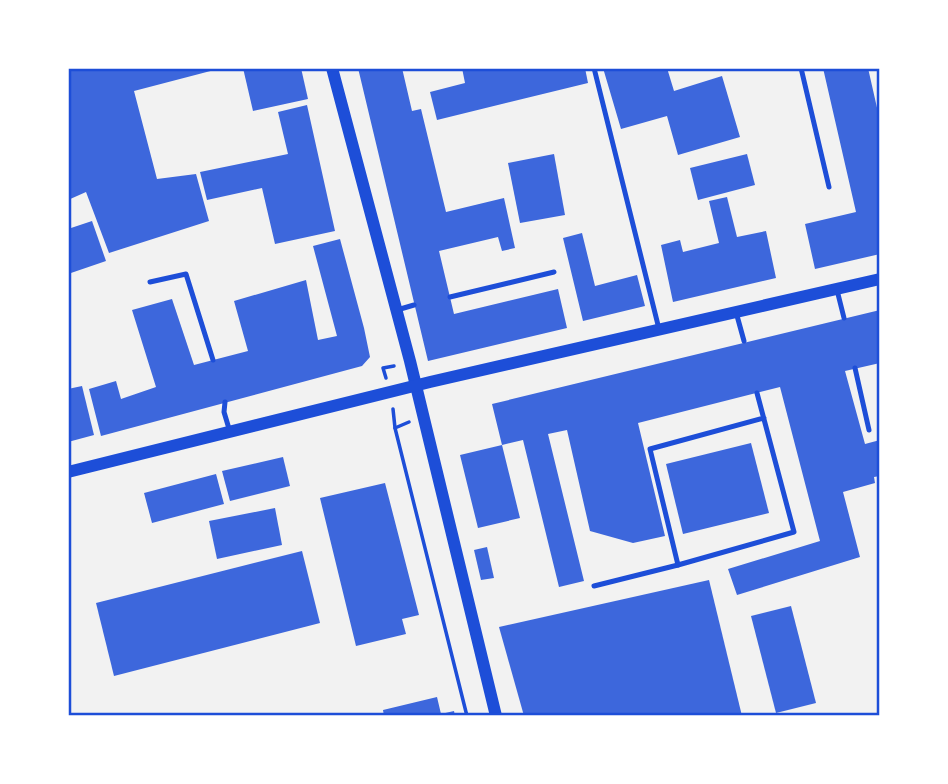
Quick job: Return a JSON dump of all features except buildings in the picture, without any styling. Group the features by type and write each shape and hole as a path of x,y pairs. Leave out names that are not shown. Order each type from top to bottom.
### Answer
{"street":[{"path":"332,68 397,310 496,716"},
{"path":"68,472 416,386 880,279"}],"lane":[{"path":"594,68 659,329"},
{"path":"801,68 828,187"},
{"path":"450,297 554,272"},
{"path":"150,282 186,274 213,360"},
{"path":"837,289 844,318"},
{"path":"397,310 414,306"},
{"path":"736,312 744,341"},
{"path":"855,369 869,430"},
{"path":"594,586 794,532 757,393"},
{"path":"225,402 224,412 230,432"},
{"path":"678,565 650,449 764,418"}],"path":[{"path":"395,428 467,716"}]}
